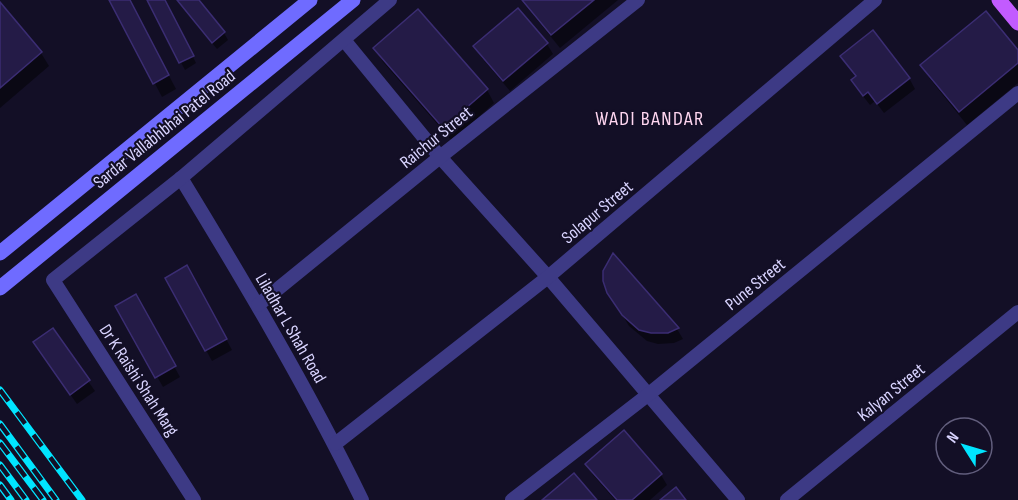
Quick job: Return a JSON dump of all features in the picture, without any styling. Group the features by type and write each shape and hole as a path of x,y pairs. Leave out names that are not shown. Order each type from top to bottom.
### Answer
{"main road":[{"name":"Sardar Vallabhbhai Patel Road","path":"0,254 310,0"},
{"name":"Sardar Vallabhbhai Patel Road","path":"0,288 353,0"},
{"path":"999,0 1018,23"}],"street":[{"path":"181,178 390,0"},
{"name":"Raichur Street","path":"258,305 638,0"},
{"name":"Solapur Street","path":"335,444 548,277 875,0"},
{"path":"344,40 440,157 548,277 738,500"},
{"name":"Pune Street","path":"512,500 649,394 1018,93"},
{"name":"Dr K Raishi Shah Marg","path":"181,178 53,280 194,500"},
{"name":"Liladhar L Shah Road","path":"181,178 258,305 335,444 362,500"},
{"name":"Kalyan Street","path":"787,500 1018,312"}],"building":[{"path":"109,0 130,0 169,75 153,84"},
{"path":"147,0 165,0 194,56 179,63"},
{"path":"177,0 199,0 225,32 212,43"},
{"path":"522,0 594,0 551,35"},
{"path":"0,2 42,52 0,88"},
{"path":"518,8 548,43 503,81 473,46"},
{"path":"418,9 488,89 443,128 373,48"},
{"path":"986,11 1018,50 1018,63 959,112 920,65"},
{"path":"873,30 910,78 877,104 868,92 863,96 851,80 856,76 840,56"},
{"path":"613,253 679,328 668,333 651,333 639,330 622,315 607,293 603,281 603,271"},
{"path":"187,265 227,339 205,351 165,278"},
{"path":"136,294 176,366 155,378 115,306"},
{"path":"53,328 90,380 70,395 33,342"},
{"path":"624,430 662,474 632,500 617,500 585,464"},
{"path":"574,473 597,500 542,500"},
{"path":"676,487 686,500 660,500"}],"railway":[{"path":"0,390 82,500"},
{"path":"0,424 56,500"},
{"path":"0,443 43,500"},
{"path":"0,465 26,500"},
{"path":"0,485 11,500"}],"district":[{"name":"WADI BANDAR","path":"650,118"}]}
